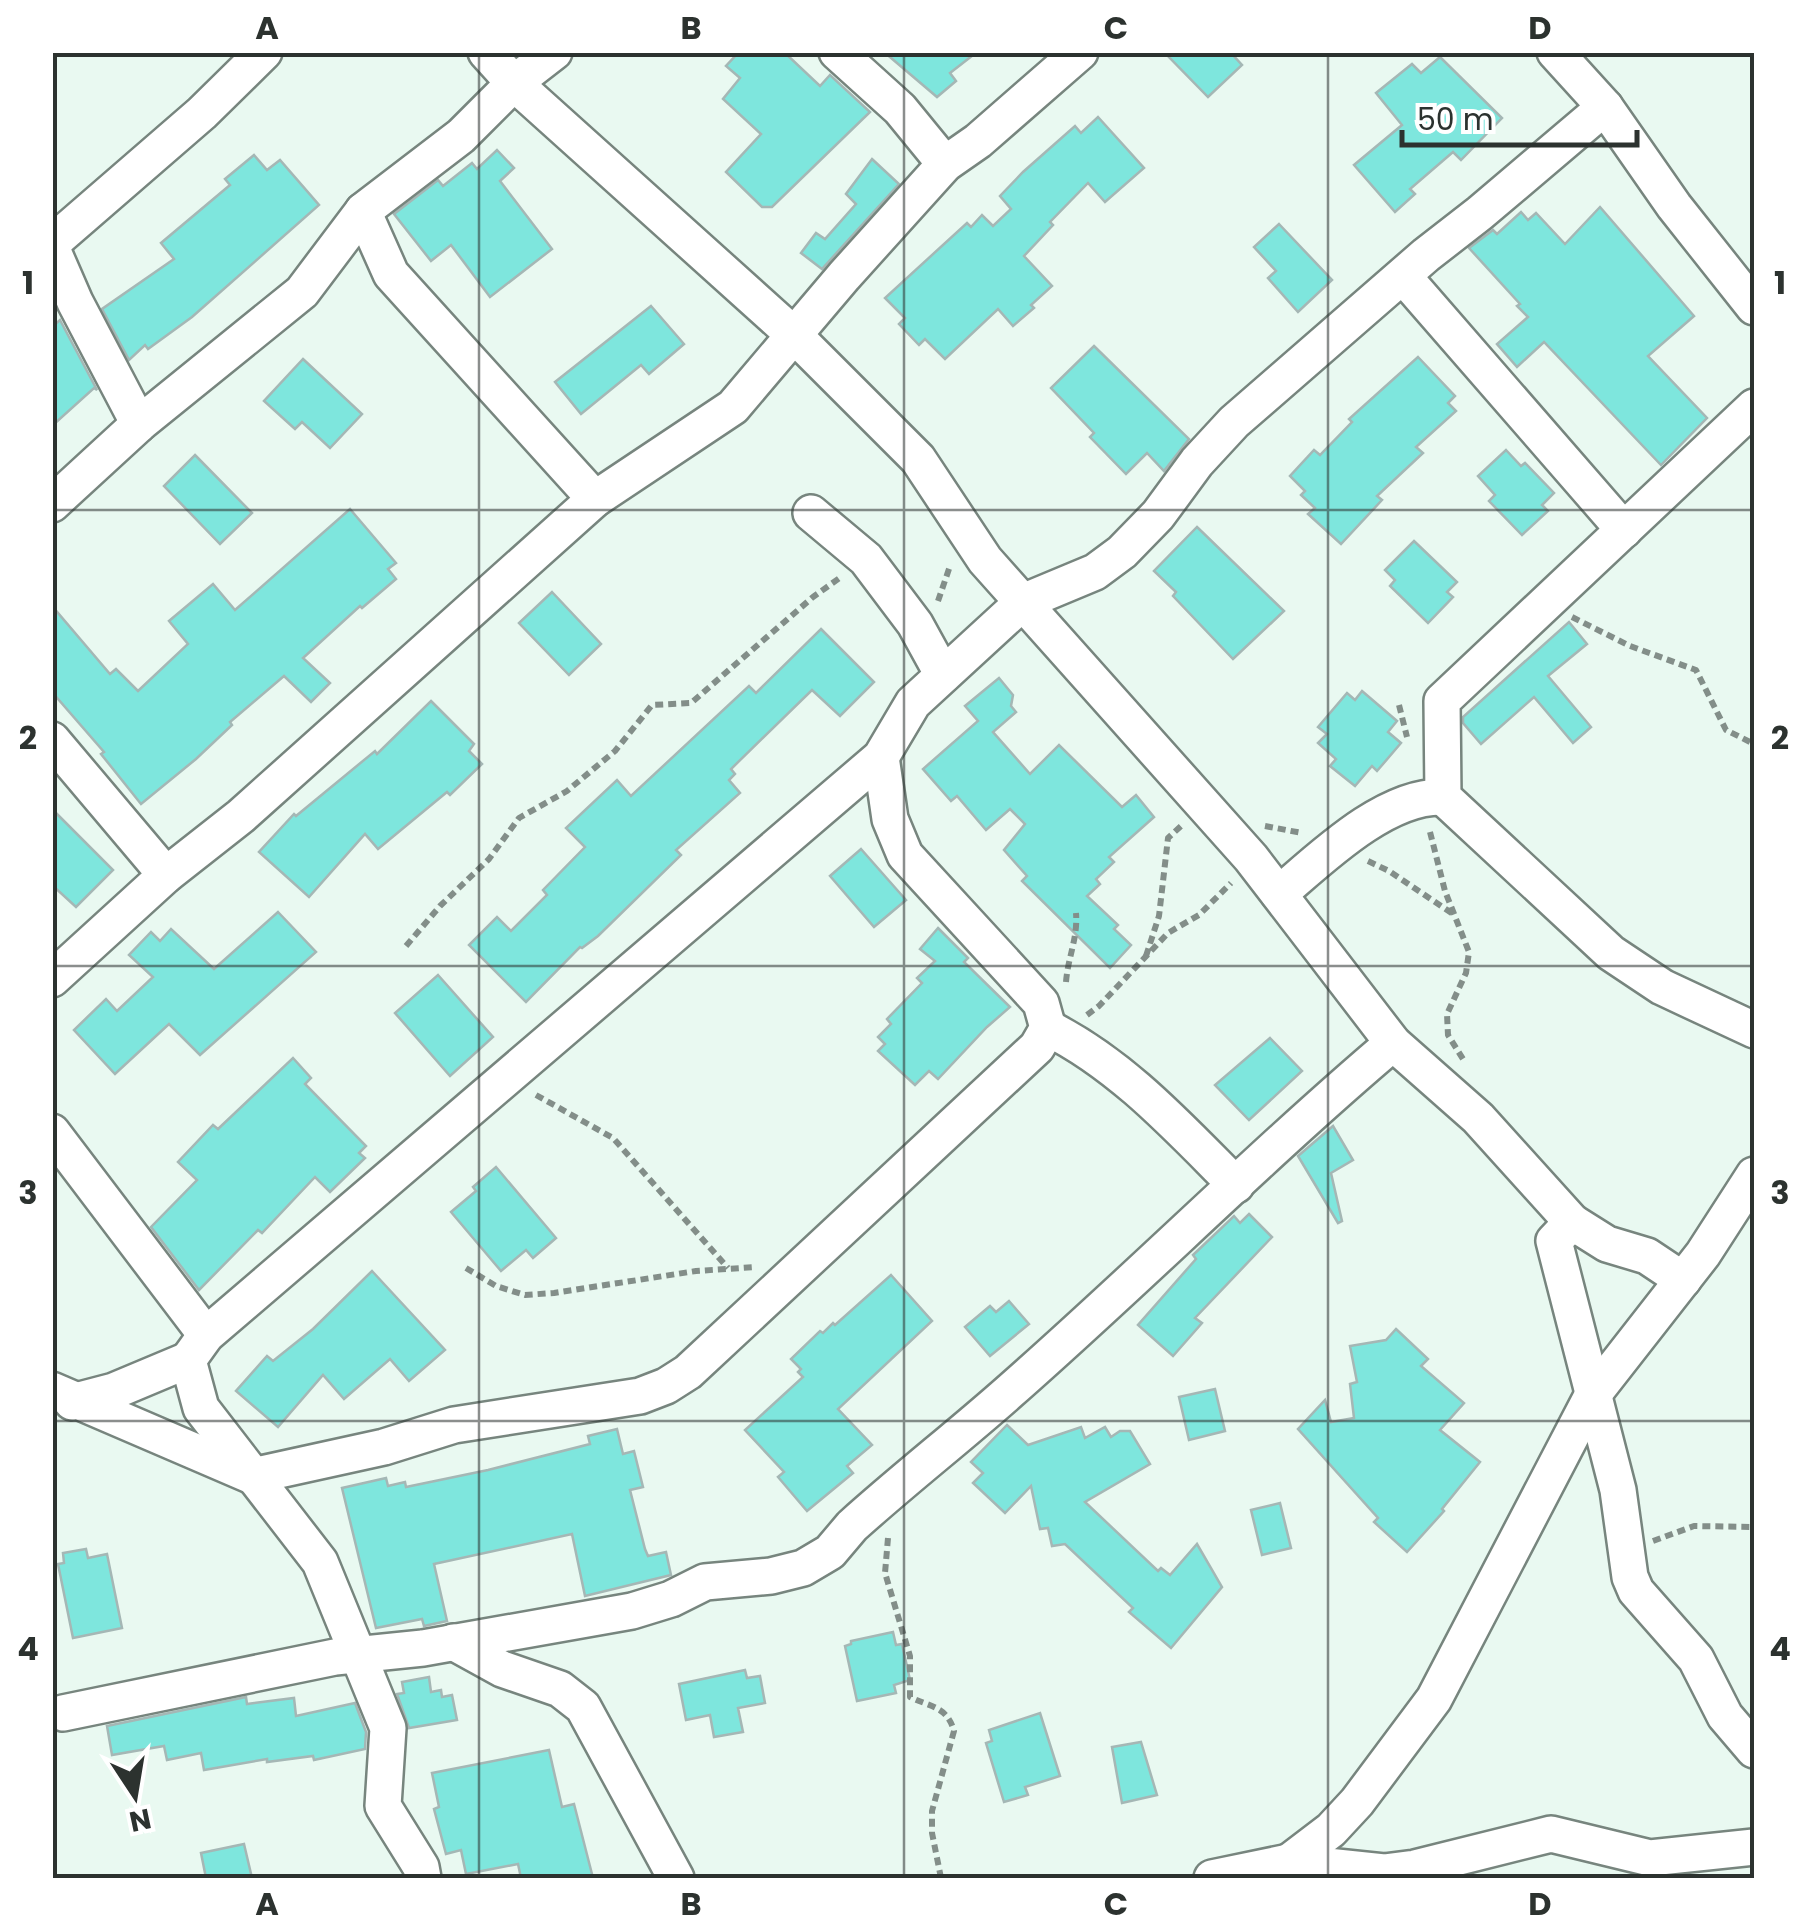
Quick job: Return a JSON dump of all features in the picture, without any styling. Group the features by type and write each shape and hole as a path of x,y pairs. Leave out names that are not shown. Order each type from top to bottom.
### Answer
{"street":[{"path":"138,424 75,302 52,246 202,113 264,52"},
{"path":"486,52 514,83 794,335 918,458 985,560 1251,858 1394,1043 1478,1118 1572,1222 1606,1244 1647,1256 1682,1280"},
{"path":"52,504 138,424 302,292 362,211 461,136 514,83 554,52"},
{"path":"837,52 900,109 945,164"},
{"path":"52,979 166,875 241,816 595,499 733,407 945,164 978,141 1080,52"},
{"path":"1555,52 1605,107 1674,206 1754,306"},
{"path":"61,1400 114,1391 197,1348 881,757 913,703 1022,602 1094,572 1122,552 1158,515 1197,462 1234,422 1605,107"},
{"path":"362,211 391,274 595,499"},
{"path":"1403,276 1624,530"},
{"path":"1432,797 1442,701 1754,407"},
{"path":"811,513 866,559 915,624 943,675"},
{"path":"52,740 166,875"},
{"path":"881,757 890,819 906,855 1062,1028 1128,1080 1236,1185"},
{"path":"1278,894 1336,845 1372,822 1432,797"},
{"path":"1432,797 1611,953 1662,987 1754,1030"},
{"path":"61,1400 252,1476 384,1447 454,1426 640,1396 688,1372 1036,1047 1062,1028"},
{"path":"63,1712 358,1653 453,1642 632,1611 671,1599 705,1582 771,1576 803,1568 830,1552 852,1526 1009,1392 1293,1128 1394,1043"},
{"path":"52,1132 197,1348 201,1408 320,1562 388,1728 383,1806 422,1867 422,1878"},
{"path":"1289,1862 1331,1830 1357,1802 1434,1699 1592,1396 1682,1280 1754,1176"},
{"path":"1572,1222 1554,1241 1618,1490 1630,1577 1636,1591 1696,1659 1725,1716 1754,1750"},
{"path":"453,1642 502,1670 560,1689 583,1706 676,1878"},
{"path":"1212,1878 1289,1862 1384,1872 1415,1868 1552,1834 1650,1858 1754,1847"}],"path":[{"path":"406,946 440,906 489,860 519,818 567,791 615,751 652,705 690,704 813,597 866,559"},
{"path":"1545,604 1630,646 1696,670 1726,730 1754,744"},
{"path":"1399,705 1408,742"},
{"path":"1432,797 1444,891 1468,952 1466,973 1447,1014 1448,1035 1470,1071 1478,1118"},
{"path":"1146,956 1159,916 1168,838 1175,828 1211,814"},
{"path":"1062,1028 1099,1006 1168,933 1222,895 1251,858"},
{"path":"1062,1028 1067,965 1078,931 1076,913"},
{"path":"508,1077 614,1138 729,1269"},
{"path":"466,1268 496,1286 524,1295 729,1269 764,1266 796,1270"},
{"path":"900,1483 887,1544 886,1573 910,1656 910,1698 940,1708 951,1719 954,1731 932,1810 932,1834 941,1878"},
{"path":"1626,1546 1694,1526 1754,1527"}],"building":[{"path":"739,52 784,52 820,86 830,75 870,112 772,207 762,207 726,172 761,134 723,99 740,78 726,66"},
{"path":"884,52 977,52 950,73 956,81 937,97"},
{"path":"1164,52 1230,52 1242,65 1208,97"},
{"path":"1440,57 1502,118 1461,160 1453,152 1410,189 1415,194 1395,212 1354,165 1402,125 1376,93 1412,64 1421,73"},
{"path":"1098,117 1144,168 1105,202 1088,183 1050,222 1053,225 1024,256 1052,286 1013,326 998,309 945,359 925,339 919,345 899,324 905,318 885,298 967,223 971,227 982,215 993,226 1011,209 1000,196 1023,172 1075,126 1081,133"},
{"path":"497,150 514,168 500,181 552,249 490,297 451,245 431,261 394,214 438,180 443,186 472,163 477,169"},
{"path":"254,155 267,170 280,160 319,205 192,317 148,349 145,345 129,360 102,309 174,259 161,243 230,185 225,179"},
{"path":"872,159 899,184 822,269 801,253 816,233 825,239 856,204 846,194"},
{"path":"1600,207 1694,316 1648,356 1707,418 1661,465 1544,342 1517,367 1497,344 1528,317 1469,248 1493,230 1497,234 1521,212 1528,220 1536,213 1565,244"},
{"path":"1279,224 1332,280 1298,312 1268,278 1276,271 1254,247"},
{"path":"651,306 684,344 649,374 641,365 581,414 555,382"},
{"path":"60,320 97,390 94,388 52,426 52,327"},
{"path":"1094,346 1189,439 1164,471 1147,453 1126,474 1051,388"},
{"path":"1418,357 1455,396 1448,403 1456,411 1416,447 1423,453 1377,496 1382,500 1341,544 1308,514 1315,508 1301,495 1305,491 1290,476 1314,450 1320,455 1352,422 1349,419"},
{"path":"303,359 362,414 330,448 302,422 295,429 264,401"},
{"path":"1506,450 1554,493 1542,505 1548,511 1522,535 1489,501 1495,495 1478,476"},
{"path":"195,455 252,513 220,544 164,486"},
{"path":"350,509 396,563 388,569 396,579 303,658 330,683 311,702 284,676 230,722 232,725 196,759 141,804 101,754 104,752 52,692 52,606 110,674 116,669 138,691 188,644 169,621 213,584 235,610"},
{"path":"1197,527 1284,611 1233,659 1154,571"},
{"path":"1414,541 1457,582 1447,592 1453,597 1428,623 1390,586 1395,580 1385,570"},
{"path":"552,592 601,644 569,675 519,623"},
{"path":"1569,622 1587,644 1548,676 1591,727 1573,743 1534,697 1481,744 1463,723 1463,717"},
{"path":"821,629 874,682 840,716 812,690 731,769 735,774 729,780 740,793 676,850 681,855 526,1002 469,945 497,917 511,931 547,895 543,890 585,847 566,828 617,780 631,796 749,686 756,693"},
{"path":"999,678 1013,695 1011,706 1016,712 993,732 1030,774 1059,745 1122,807 1136,795 1154,817 1109,857 1114,862 1096,879 1100,884 1087,896 1118,925 1114,929 1131,945 1110,968 1022,881 1027,876 1004,850 1025,824 1010,809 986,830 957,796 951,801 923,769 978,721 965,706"},
{"path":"1362,691 1397,721 1388,732 1401,743 1377,771 1372,766 1355,786 1330,766 1336,759 1318,743 1327,734 1318,727 1347,693 1355,700"},
{"path":"431,701 474,744 469,751 482,764 450,795 447,792 378,849 365,834 309,897 259,852 294,814 375,751 377,754"},
{"path":"52,809 113,870 76,907 52,885"},
{"path":"861,849 906,900 874,927 830,876"},
{"path":"278,912 316,952 200,1055 169,1024 115,1074 74,1030 106,999 117,1011 153,977 129,955 151,932 160,941 171,929 214,969"},
{"path":"938,928 968,958 964,962 1010,1007 938,1079 929,1071 915,1085 878,1051 885,1044 878,1037 891,1024 887,1019 922,983 917,978 935,961 920,949"},
{"path":"438,975 493,1037 450,1076 395,1013"},
{"path":"1270,1038 1302,1071 1249,1120 1215,1085"},
{"path":"293,1058 311,1078 305,1084 366,1146 359,1153 365,1158 330,1192 315,1177 262,1233 258,1230 199,1290 151,1227 197,1180 178,1162 213,1125 218,1129"},
{"path":"1333,1126 1353,1160 1331,1173 1342,1221 1338,1223 1298,1156"},
{"path":"496,1167 556,1238 533,1258 526,1250 501,1271 451,1212"},
{"path":"1249,1214 1272,1237 1195,1318 1202,1323 1173,1356 1138,1325 1196,1259 1193,1255 1234,1216 1240,1223"},
{"path":"372,1271 445,1350 409,1381 390,1359 344,1399 323,1375 278,1427 236,1391 267,1356 273,1361 313,1329"},
{"path":"891,1275 932,1321 838,1409 872,1445 847,1466 853,1473 807,1511 778,1477 784,1472 745,1430 803,1377 791,1359"},
{"path":"1009,1301 1029,1324 990,1356 965,1327 990,1306 996,1312"},
{"path":"1396,1329 1428,1359 1421,1366 1464,1403 1440,1430 1480,1462 1407,1552 1374,1522 1378,1518 1298,1429 1325,1400 1331,1422 1354,1418 1350,1384 1357,1382 1350,1346 1386,1340"},
{"path":"1215,1389 1225,1431 1189,1440 1179,1397"},
{"path":"1007,1425 1028,1445 1081,1427 1085,1438 1105,1427 1111,1437 1120,1431 1130,1431 1150,1464 1085,1502 1158,1571 1161,1568 1170,1575 1197,1544 1222,1587 1171,1648 1129,1612 1133,1608 1065,1544 1052,1546 1048,1528 1040,1529 1031,1486 1005,1513 973,1483 983,1473 971,1462"},
{"path":"617,1429 623,1454 634,1451 643,1487 630,1490 645,1549 648,1556 666,1552 671,1575 585,1596 572,1534 434,1564 447,1621 424,1626 422,1619 376,1628 342,1488 386,1478 388,1486 405,1482 406,1487 488,1470 590,1444 588,1436"},
{"path":"1280,1503 1291,1548 1262,1555 1251,1510"},
{"path":"86,1549 88,1558 107,1554 122,1628 73,1638 58,1564 64,1563 63,1553"},
{"path":"893,1632 896,1645 902,1644 910,1680 894,1685 896,1693 857,1701 845,1646 851,1641"},
{"path":"745,1670 747,1678 760,1676 765,1703 738,1708 743,1732 714,1737 710,1715 686,1720 679,1684"},
{"path":"429,1677 431,1692 441,1690 442,1697 452,1695 457,1720 409,1728 397,1694 404,1693 402,1682"},
{"path":"246,1697 247,1704 294,1698 296,1716 355,1703 366,1732 365,1749 314,1760 313,1756 267,1759 204,1770 201,1753 167,1760 164,1746 112,1755 107,1726"},
{"path":"1040,1713 1060,1776 1025,1787 1028,1795 1004,1802 986,1743 992,1741 989,1730"},
{"path":"1141,1742 1157,1795 1122,1803 1112,1747"},
{"path":"549,1750 562,1807 574,1804 593,1878 521,1878 518,1864 466,1874 461,1850 446,1854 434,1809 439,1807 432,1773"},
{"path":"244,1844 252,1878 206,1878 201,1853"}]}
